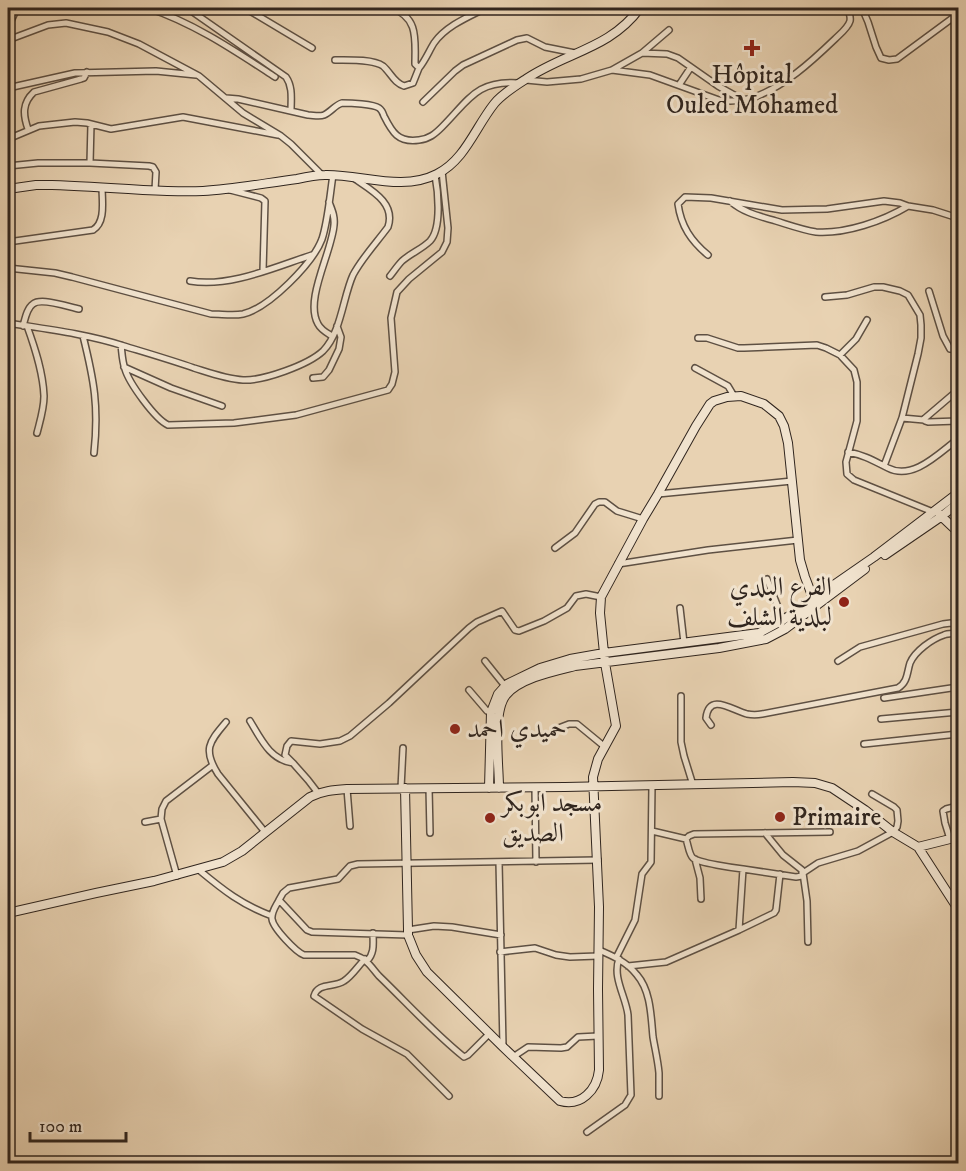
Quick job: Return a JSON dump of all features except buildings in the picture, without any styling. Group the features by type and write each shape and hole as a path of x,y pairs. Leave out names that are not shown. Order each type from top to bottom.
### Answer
{"street":[{"path":"17,8 11,21 8,38 57,23 108,32 139,44 199,76 243,112 291,144 322,175"},
{"path":"148,8 198,29 275,77"},
{"path":"187,8 286,77 291,88 291,111"},
{"path":"245,8 312,48"},
{"path":"286,8 362,11"},
{"path":"393,8 402,8"},
{"path":"393,8 412,23 415,64 419,68"},
{"path":"335,60 377,63 385,68 398,83 409,86 413,83 419,68 435,42 456,24 486,8"},
{"path":"8,189 36,185 199,191 322,175 351,176 390,182 414,181 438,173 453,163 494,104 521,81 549,65 599,44 618,32 640,8"},
{"path":"612,70 646,74 725,101 743,100 781,83 822,52 848,25 850,18 847,8"},
{"path":"862,8 879,54 883,59 889,60 897,59 958,14"},
{"path":"887,8 901,8"},
{"path":"226,98 318,116 342,103 376,107 382,110 396,136 416,141 436,133 471,96 482,88 507,82 570,80 612,70 642,53 669,30"},
{"path":"423,102 464,65 517,40 527,38 545,47 576,54"},
{"path":"642,53 672,55 743,100"},
{"path":"679,85 691,67"},
{"path":"8,88 87,72 156,71 199,76"},
{"path":"28,129 23,112 30,95 84,78 87,72"},
{"path":"712,96 718,86"},
{"path":"8,139 28,129 68,122 111,129 183,117 281,136"},
{"path":"90,163 91,124"},
{"path":"8,166 38,163 90,163 153,167 156,172 155,190"},
{"path":"390,276 401,261 429,242 435,233 438,173"},
{"path":"121,345 124,367 132,383 153,413 162,423 168,425 234,423 296,415 388,390 395,372 391,318 397,292 442,252 447,243 448,228 438,173"},
{"path":"8,268 56,273 211,314 234,315 250,312 264,305 280,292 313,255 323,234 333,175"},
{"path":"8,323 121,345 236,379 253,380 302,364 325,349 337,326 354,273 388,227 390,219 388,207 351,176"},
{"path":"8,242 97,228 101,219 102,187"},
{"path":"228,189 265,201 263,271"},
{"path":"708,255 696,245 680,217 678,204 686,197 730,201 782,210 827,209 884,201 933,210 958,218"},
{"path":"328,201 334,214 334,225 316,293 315,312 318,326 332,336"},
{"path":"730,201 745,212 816,232 866,225 908,206"},
{"path":"190,281 207,283 221,281 313,255"},
{"path":"825,297 847,295 878,286 900,291 910,297 918,310 921,320 918,354 902,418 884,466"},
{"path":"929,291 946,342 950,349 958,350"},
{"path":"37,433 44,395 40,370 25,326 30,306 38,301 44,301 79,309"},
{"path":"840,356 856,339 867,320"},
{"path":"313,378 323,377 337,355 341,340 337,326"},
{"path":"83,336 96,394 94,453"},
{"path":"698,338 707,338 738,348 817,345 840,356 854,370 857,382 857,421 848,452 846,471 849,476 942,516 958,532"},
{"path":"124,367 171,388 222,406"},
{"path":"695,368 728,386 734,396"},
{"path":"924,420 958,390"},
{"path":"403,748 408,933 416,955 428,972 502,1047 560,1101 575,1102 590,1093 597,1083 600,1070 598,860 593,787 594,771 598,759 616,726 605,663 600,613 601,597 696,426 710,404 720,399 734,396 746,397 764,404 781,419 787,434 800,560 815,602"},
{"path":"8,414 8,426"},
{"path":"902,418 928,422 958,422"},
{"path":"848,452 862,455 902,473 914,470 958,439"},
{"path":"658,495 792,481"},
{"path":"499,788 498,723 501,706 508,693 522,683 575,666 719,648 766,639 785,629 815,602 958,493"},
{"path":"555,548 575,533 595,504 599,502 605,502 617,511 643,519"},
{"path":"489,788 491,712 498,694 505,686 525,674 552,663 604,653 752,635 767,629 843,584 958,503"},
{"path":"618,564 708,550 798,540"},
{"path":"767,579 783,620"},
{"path":"318,793 285,755 291,741 326,744 350,736 477,622 502,611 514,629 519,631 567,608 576,596 586,594 601,597"},
{"path":"681,608 684,643"},
{"path":"838,661 860,647 951,622 958,624"},
{"path":"711,725 706,718 708,710 716,704 722,704 750,715 762,714 898,688 905,682 910,664 918,652 941,636 958,633"},
{"path":"485,661 505,686"},
{"path":"884,698 958,687"},
{"path":"469,690 487,711 491,712"},
{"path":"681,696 681,742 693,785"},
{"path":"881,719 958,712"},
{"path":"226,722 210,742 213,765 265,832"},
{"path":"250,722 274,756 293,763"},
{"path":"556,729 569,724 577,724 605,747"},
{"path":"864,744 958,734"},
{"path":"177,876 161,819 162,808 166,801 213,765"},
{"path":"8,913 177,876 223,862 242,850 301,803 318,793 347,789 535,788 793,782 822,785 841,793 893,832 918,847 958,909"},
{"path":"586,1132 625,1105 631,1095 628,1015 616,965 635,920 642,874 652,859 652,785"},
{"path":"429,788 430,833"},
{"path":"535,788 536,862"},
{"path":"347,789 350,826"},
{"path":"695,859 743,869 802,876 818,862 858,851 893,832 897,827 897,810 872,794"},
{"path":"918,847 954,838 943,812 958,806"},
{"path":"145,822 161,819"},
{"path":"652,831 686,839"},
{"path":"686,839 694,834 830,832"},
{"path":"765,833 783,855 802,870 807,901 808,942"},
{"path":"686,839 700,878 701,899"},
{"path":"490,1033 464,1057 366,960 355,955 302,955 279,932 272,921 279,900 289,888 338,879 352,864 598,860"},
{"path":"499,862 502,1047"},
{"path":"739,930 743,869"},
{"path":"199,870 244,904 272,916"},
{"path":"628,966 666,962 774,914 780,874"},
{"path":"279,900 309,931 318,933 408,933 434,926 501,935"},
{"path":"373,933 372,954 344,981 318,989 314,996 362,1029 407,1054 449,1096"},
{"path":"500,952 535,948 570,957 598,953 618,958 628,966 640,979 648,1000 659,1072 659,1096"},
{"path":"513,1057 528,1047 561,1048 567,1047 578,1037 598,1036"}],"place":[{"name":"Hôpital Ouled Mohamed","path":"752,48"},
{"name":"الفرع البلدي لبلدية الشلف","path":"844,602"},
{"name":"حميدي احمد","path":"455,729"},
{"name":"Primaire","path":"780,817"},
{"name":"مسجد ابوبكر الصديق","path":"490,818"}]}
